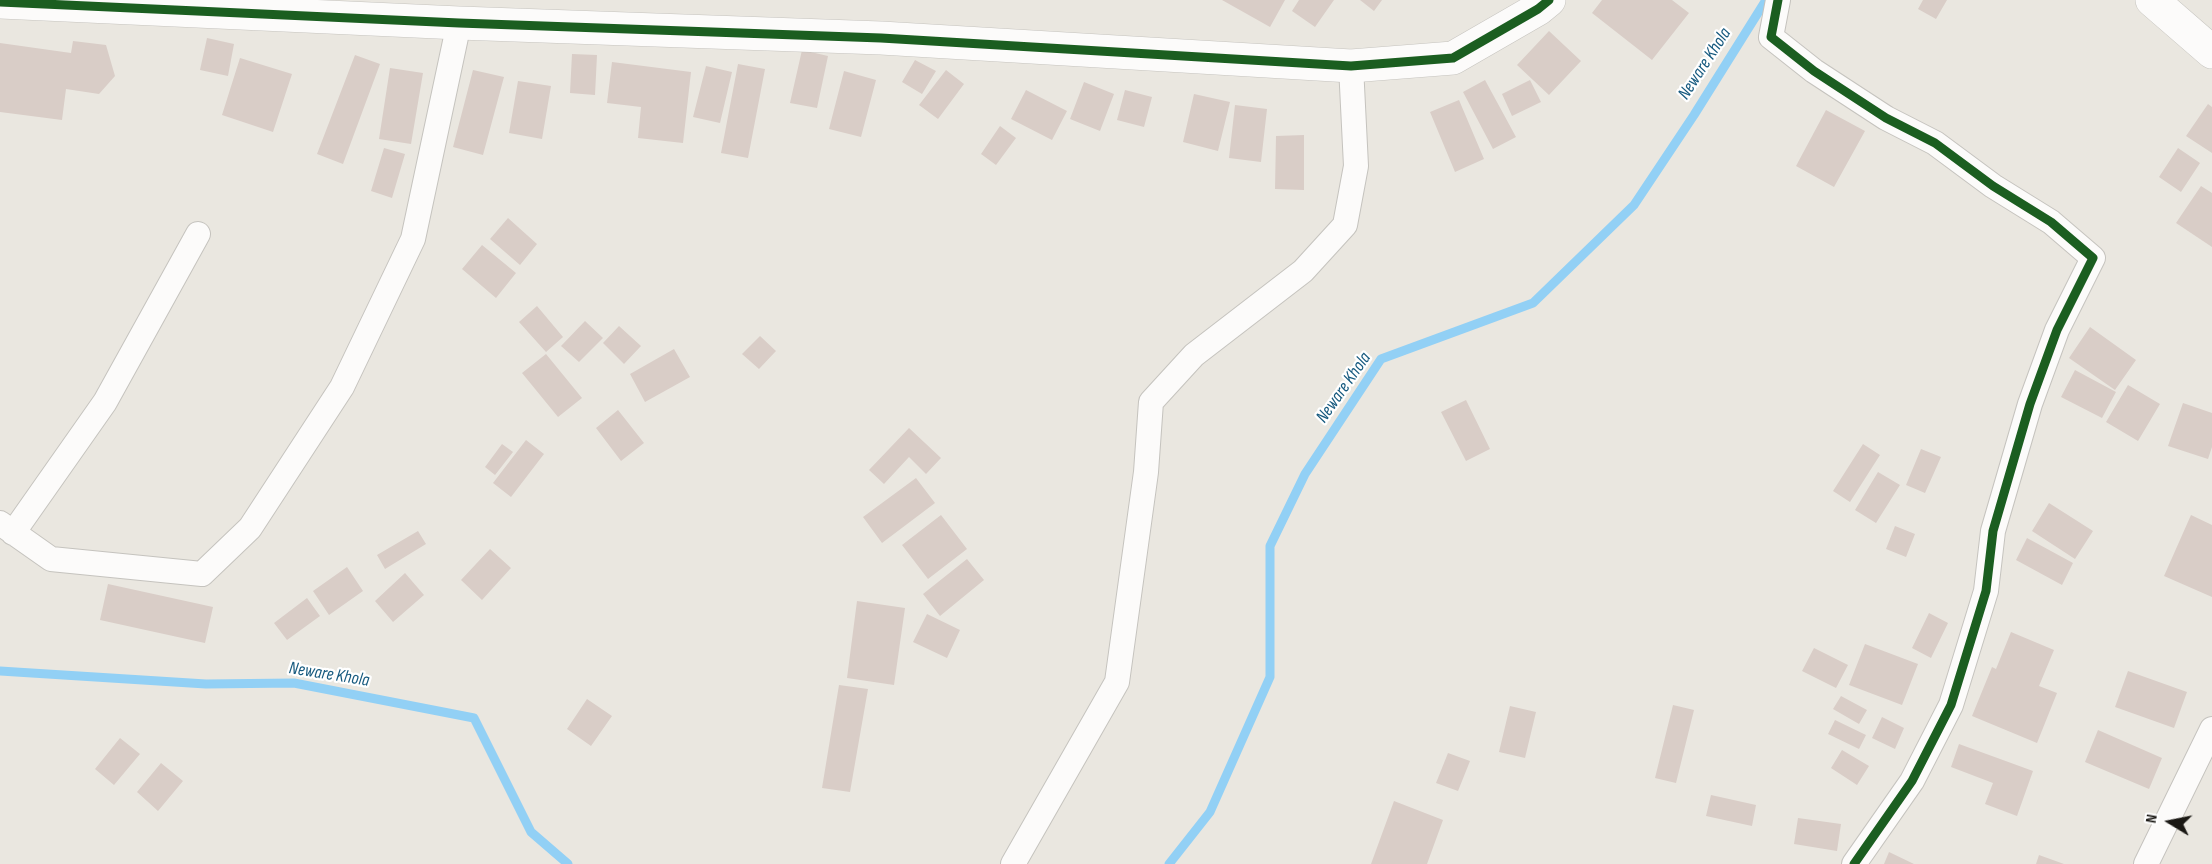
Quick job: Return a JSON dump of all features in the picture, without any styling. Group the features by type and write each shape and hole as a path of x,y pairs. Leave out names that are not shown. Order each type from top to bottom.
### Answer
{"street":[{"path":"0,2 459,23 881,38 1351,66 1453,58 1538,9 1549,0"},
{"path":"1778,0 1771,37 1814,71 1886,118 1935,143 1993,186 2051,222 2093,258 2057,330 2030,404 1993,531 1986,591 1951,705 1912,781 1854,864"},
{"path":"2152,0 2212,52"},
{"path":"198,234 105,402 6,528 51,559 202,574 250,528 342,387 413,239 459,23"},
{"path":"1013,864 1118,682 1146,472 1150,402 1194,355 1303,271 1345,225 1356,166 1351,66"},
{"path":"2146,864 2212,729"}],"building":[{"path":"1222,0 1285,0 1270,27"},
{"path":"1299,0 1334,0 1315,27 1292,11"},
{"path":"1360,0 1382,0 1374,11"},
{"path":"1602,0 1672,0 1689,13 1652,60 1592,13"},
{"path":"1923,0 1947,0 1936,19 1918,9"},
{"path":"1549,31 1581,61 1549,95 1517,65"},
{"path":"207,38 234,44 228,76 200,70"},
{"path":"73,41 106,45 115,76 99,94 66,89 62,120 0,112 0,43 71,53"},
{"path":"802,50 828,56 817,108 790,103"},
{"path":"572,54 597,55 595,95 570,93"},
{"path":"355,55 380,64 343,164 317,154"},
{"path":"240,58 292,74 273,132 222,115"},
{"path":"915,60 936,71 922,94 902,82"},
{"path":"612,62 691,72 683,143 638,138 641,107 607,103"},
{"path":"738,64 765,69 748,158 721,153"},
{"path":"706,66 732,72 720,123 693,117"},
{"path":"390,68 423,73 411,144 379,139"},
{"path":"473,70 504,77 483,155 453,147"},
{"path":"946,70 964,84 938,119 919,105"},
{"path":"844,71 876,80 861,137 829,129"},
{"path":"1485,80 1516,137 1493,149 1463,92"},
{"path":"1530,80 1541,102 1512,116 1502,94"},
{"path":"518,81 551,86 542,139 509,133"},
{"path":"1084,82 1114,94 1100,131 1070,119"},
{"path":"1026,90 1067,111 1052,140 1011,119"},
{"path":"1125,90 1152,97 1144,127 1117,120"},
{"path":"1194,94 1230,102 1218,151 1183,142"},
{"path":"1459,100 1484,159 1455,172 1430,112"},
{"path":"2208,104 2212,107 2212,153 2186,136"},
{"path":"1235,105 1267,109 1261,162 1229,158"},
{"path":"1826,110 1865,131 1834,187 1796,166"},
{"path":"1000,126 1016,138 996,165 981,154"},
{"path":"1304,135 1304,190 1275,189 1276,136"},
{"path":"384,148 405,154 392,198 371,191"},
{"path":"2178,148 2200,163 2181,192 2159,177"},
{"path":"2201,186 2212,193 2212,247 2176,223"},
{"path":"508,218 537,244 520,265 490,239"},
{"path":"482,245 516,273 496,298 462,269"},
{"path":"537,306 563,337 546,352 519,322"},
{"path":"585,321 603,338 579,362 561,346"},
{"path":"619,326 641,346 624,364 603,343"},
{"path":"2090,327 2136,360 2115,390 2069,358"},
{"path":"760,336 776,351 759,369 742,354"},
{"path":"674,349 690,377 645,402 630,374"},
{"path":"546,354 582,398 558,417 522,373"},
{"path":"2075,370 2116,392 2102,418 2061,397"},
{"path":"2128,385 2160,404 2138,441 2106,422"},
{"path":"1466,400 1490,449 1466,461 1441,412"},
{"path":"2183,403 2212,413 2212,447 2208,459 2168,446"},
{"path":"618,410 644,443 621,461 596,428"},
{"path":"909,428 941,458 926,474 909,457 884,484 869,470"},
{"path":"526,440 544,454 511,497 493,483"},
{"path":"502,444 513,452 495,475 485,467"},
{"path":"1863,444 1880,455 1850,502 1833,491"},
{"path":"1921,449 1941,457 1925,493 1906,485"},
{"path":"1878,472 1900,485 1876,523 1855,510"},
{"path":"916,478 935,503 882,543 863,517"},
{"path":"2049,503 2093,531 2075,559 2032,531"},
{"path":"941,515 967,549 928,579 902,545"},
{"path":"2191,515 2212,525 2212,597 2164,576"},
{"path":"1895,526 1915,534 1906,557 1886,549"},
{"path":"418,531 426,544 385,569 377,555"},
{"path":"2027,538 2073,563 2062,585 2016,560"},
{"path":"490,549 511,568 482,600 461,580"},
{"path":"967,559 984,580 940,616 923,594"},
{"path":"347,567 363,591 329,615 313,591"},
{"path":"405,573 424,595 393,622 375,601"},
{"path":"108,584 213,607 205,643 100,620"},
{"path":"307,598 320,616 287,640 274,623"},
{"path":"857,601 905,608 894,685 847,678"},
{"path":"1929,613 1948,623 1931,658 1912,648"},
{"path":"927,614 960,630 947,658 913,642"},
{"path":"2011,632 2054,650 2039,686 2057,693 2037,743 1972,716 1992,667 1996,669"},
{"path":"1865,644 1918,664 1902,705 1849,685"},
{"path":"1814,648 1848,665 1836,688 1802,671"},
{"path":"2128,671 2187,692 2174,728 2115,707"},
{"path":"839,685 868,689 850,792 822,788"},
{"path":"1841,696 1867,710 1859,724 1833,709"},
{"path":"587,699 612,716 591,746 567,729"},
{"path":"1673,705 1694,710 1676,783 1655,778"},
{"path":"1510,706 1536,712 1525,758 1499,752"},
{"path":"1882,717 1904,728 1895,749 1872,738"},
{"path":"1835,720 1866,735 1859,749 1828,734"},
{"path":"2098,730 2162,758 2149,789 2085,762"},
{"path":"120,738 140,754 114,785 95,769"},
{"path":"1959,744 2033,771 2017,816 1985,804 1993,783 1951,767"},
{"path":"1842,750 1869,766 1857,785 1831,768"},
{"path":"1448,753 1470,761 1458,791 1436,783"},
{"path":"161,763 183,781 158,811 137,792"},
{"path":"1711,795 1756,805 1752,826 1706,816"},
{"path":"1394,801 1443,820 1427,864 1371,864"},
{"path":"1798,818 1841,824 1837,851 1794,844"},
{"path":"1889,852 1914,864 1884,864"},
{"path":"2039,855 2064,864 2036,864"}],"waterway":[{"name":"Neware Khola","path":"1169,864 1210,812 1270,677 1270,546 1305,474 1381,359 1533,303 1634,205 1766,0"},
{"name":"Neware Khola","path":"0,671 206,684 294,683 474,718 531,832 568,864"}],"cycle path":[{"path":"0,2 459,23 881,38 1351,66 1453,58 1538,9 1549,0"},
{"path":"1778,0 1771,37 1814,71 1886,118 1935,143 1993,186 2051,222 2093,258 2057,330 2030,404 1993,531 1986,591 1951,705 1912,781 1854,864"}]}
